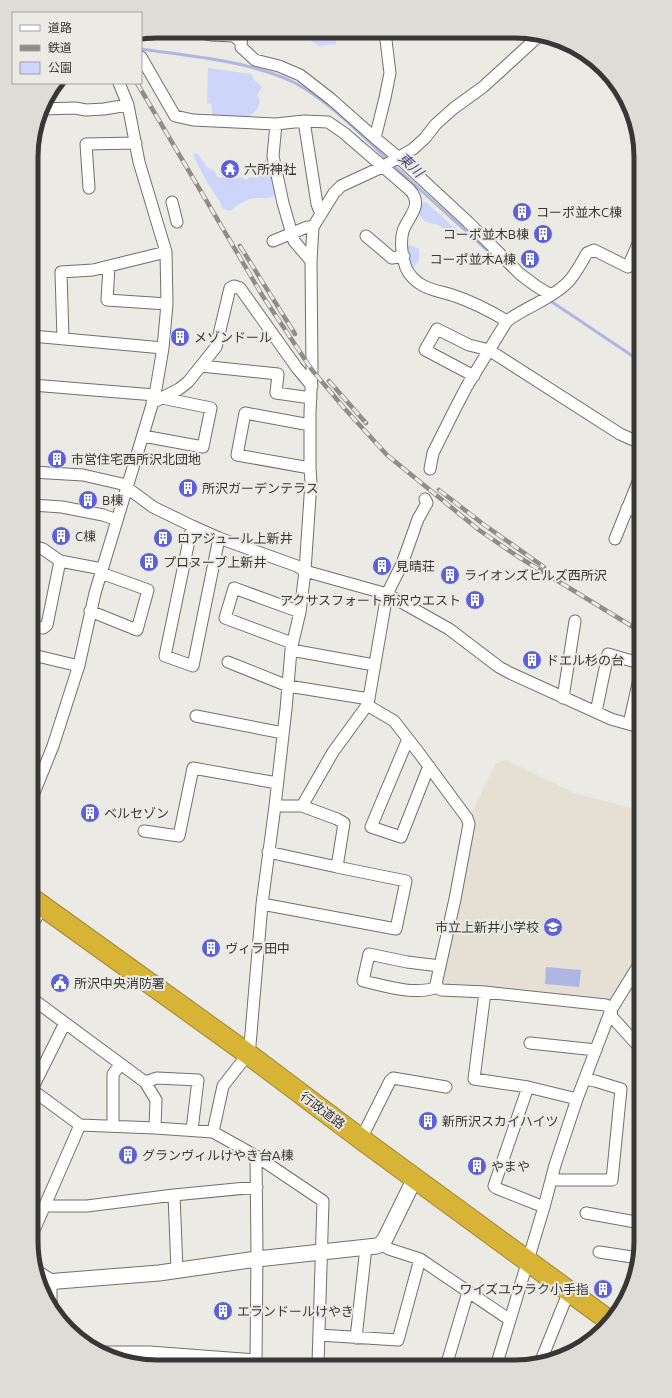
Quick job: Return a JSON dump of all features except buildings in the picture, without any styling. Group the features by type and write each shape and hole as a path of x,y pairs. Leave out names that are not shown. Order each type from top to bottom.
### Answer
{"highway":[{"name":"行政道路","path":"38,909 248,1054 360,1139 605,1318"}],"street":[{"path":"242,38 241,46 255,60 280,66 300,75 331,99 399,158 468,222 520,274 551,295"},
{"path":"375,138 390,73 386,38"},
{"path":"213,1132 223,1086 248,1054 262,904 275,806 291,646 300,612 305,571 311,482 311,261 313,227 334,193 341,186 382,167 413,149 425,138 436,124 454,108 483,87 535,40"},
{"path":"142,59 176,116 193,120 276,124 304,121 328,122 344,133 415,196 415,208 403,230 402,237 402,247 406,268 411,276 422,285 474,304 508,321"},
{"path":"38,771 67,706 79,666 90,611 143,436 156,399 163,348 166,304 166,252 139,162 128,105 120,84"},
{"path":"48,109 75,108 98,110 128,105"},
{"path":"304,121 317,204 321,214"},
{"path":"276,124 273,156 283,203 294,241 311,261"},
{"path":"89,188 86,144 136,143"},
{"path":"172,202 177,222"},
{"path":"273,240 307,227 313,227"},
{"path":"366,236 392,258 404,256"},
{"path":"430,469 435,449 461,398 508,321 516,314 536,304 567,284 587,253 591,250 594,250 628,267 634,253"},
{"path":"63,340 61,272 93,270 109,267 166,252"},
{"path":"109,267 107,300 166,304"},
{"path":"156,399 183,386 216,347 226,300 230,288 234,286 240,288 297,368 312,386"},
{"path":"474,376 425,350 437,329 469,345 489,350 620,434 634,440"},
{"path":"38,337 163,348"},
{"path":"201,366 278,374 276,393 312,398"},
{"path":"38,386 156,399 211,408 203,447 143,436"},
{"path":"310,425 245,413 237,455 310,468"},
{"path":"38,472 83,476 122,484 153,507 219,538 297,566 305,571 387,594 449,629 499,667 510,673 611,719 634,725"},
{"path":"302,806 333,752 368,702 387,594 402,564 418,519 427,503 426,499"},
{"path":"38,505 62,506 103,515 117,520"},
{"path":"615,539 633,510"},
{"path":"192,526 165,656 193,666 219,538"},
{"path":"38,548 43,549 60,561 102,571 148,590 137,630 90,611"},
{"path":"38,627 43,628 47,625 60,561"},
{"path":"300,612 234,588 225,618 291,646 374,665"},
{"path":"563,698 575,621"},
{"path":"596,712 608,654 634,662"},
{"path":"38,656 79,666"},
{"path":"228,662 288,686 368,702 372,708 394,721 467,818 469,824 457,891 436,984 438,988"},
{"path":"196,716 282,733"},
{"path":"408,739 371,827 401,837 429,766"},
{"path":"144,831 179,836 193,768 277,783"},
{"path":"275,806 302,806 344,823 337,866"},
{"path":"262,904 396,929 406,881 268,852"},
{"path":"440,966 407,962 369,954 363,981 407,991 432,990 438,988 441,990 485,992 606,1005 611,1010 612,1017 634,1041"},
{"path":"498,1360 544,1207 555,1165 577,1099 611,1010 634,973"},
{"path":"485,992 474,1079 528,1087 577,1099"},
{"path":"38,1003 145,1082 156,1100 155,1128"},
{"path":"38,1077 65,1022"},
{"path":"530,1043 596,1050"},
{"path":"113,1126 114,1074 121,1064"},
{"path":"145,1082 157,1078 198,1080 192,1130"},
{"path":"360,1139 392,1078 446,1087"},
{"path":"551,1180 612,1180 621,1089 585,1079"},
{"path":"528,1087 494,1186 544,1207"},
{"path":"38,1094 80,1125 213,1132 256,1156 323,1201 318,1360"},
{"path":"38,1221 80,1125"},
{"path":"256,1156 256,1360"},
{"path":"356,1338 373,1245 388,1234 415,1178"},
{"path":"45,1206 87,1206 174,1195 257,1187"},
{"path":"174,1195 177,1270"},
{"path":"586,1213 634,1222"},
{"path":"44,1278 51,1282 120,1276 373,1245 420,1259 510,1320"},
{"path":"599,1252 633,1257"},
{"path":"319,1335 398,1340 420,1259"},
{"path":"51,1282 51,1294"},
{"path":"543,1357 569,1290"},
{"path":"448,1360 468,1292"},
{"path":"114,1352 150,1352 235,1360"}],"shaded area":[{"path":"506,760 574,793 634,809 634,964 611,999 523,990 442,987 440,985 470,816 496,763"},
{"path":"546,967 581,970 579,987 545,984"},
{"path":"128,1356 192,1360 149,1360"}],"green space":[{"path":"300,38 336,38 336,44 319,46 310,40 302,40"},
{"path":"208,68 251,74 254,80 262,87 257,96 260,101 258,108 248,118 213,117 211,104 207,103"},
{"path":"195,153 198,154 207,167 215,171 217,177 236,179 239,177 246,180 250,177 258,178 258,171 264,161 266,159 270,159 278,193 270,198 249,199 230,211 223,209 193,155"},
{"path":"426,202 463,236 461,237 438,225 424,221 418,212 420,205"},
{"path":"404,243 419,249 419,260 411,271"}],"waterway":[{"name":"東川","path":"142,49 235,63 271,73 289,80 328,105 354,127 388,160"},
{"name":"東川","path":"392,164 511,272"},
{"name":"東川","path":"549,300 634,357"}],"railway":[{"path":"138,84 262,295 312,370 387,455 479,530 517,556 634,628"},
{"path":"240,246 295,334"},
{"path":"329,381 366,423"},
{"path":"439,490 483,524 544,567"}],"place":[{"name":"六所神社","path":"230,169"},
{"name":"コーポ並木C棟","path":"522,212"},
{"name":"コーポ並木B棟","path":"543,234"},
{"name":"コーポ並木A棟","path":"530,259"},
{"name":"メゾンドール","path":"180,337"},
{"name":"市営住宅西所沢北団地","path":"57,459"},
{"name":"所沢ガーデンテラス","path":"188,488"},
{"name":"B棟","path":"88,500"},
{"name":"C棟","path":"61,536"},
{"name":"ロアジュール上新井","path":"163,538"},
{"name":"プロヌーブ上新井","path":"149,562"},
{"name":"見晴荘","path":"382,566"},
{"name":"ライオンズヒルズ西所沢","path":"450,575"},
{"name":"アクサスフォート所沢ウエスト","path":"475,600"},
{"name":"ドエル杉の台","path":"532,660"},
{"name":"ベルセゾン","path":"90,813"},
{"name":"市立上新井小学校","path":"553,927"},
{"name":"ヴィラ田中","path":"211,948"},
{"name":"所沢中央消防署","path":"60,983"},
{"name":"新所沢スカイハイツ","path":"428,1121"},
{"name":"グランヴィルけやき台A棟","path":"128,1155"},
{"name":"やまや","path":"477,1166"},
{"name":"ワイズユウラク小手指","path":"603,1289"},
{"name":"エランドールけやき","path":"223,1311"}]}
